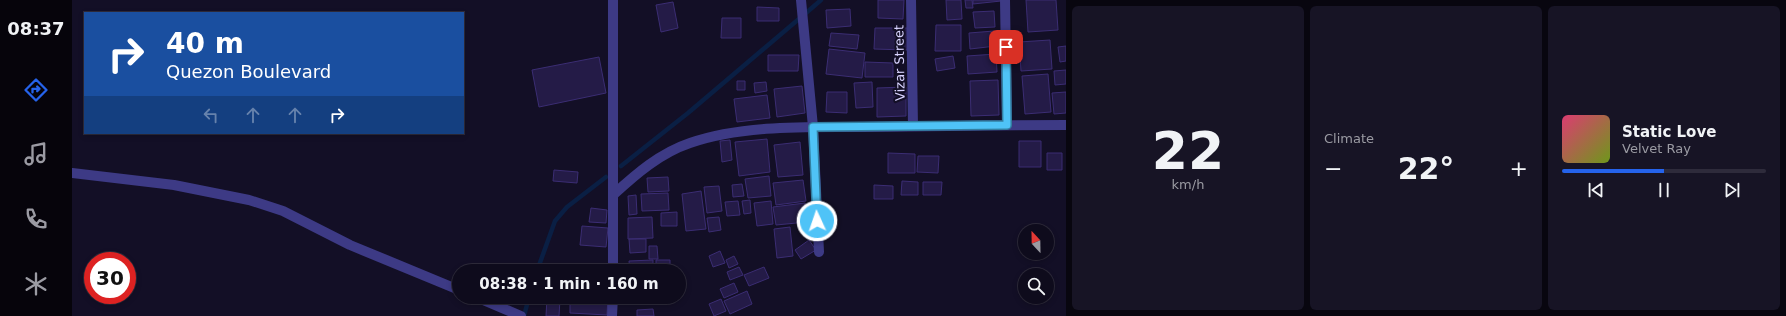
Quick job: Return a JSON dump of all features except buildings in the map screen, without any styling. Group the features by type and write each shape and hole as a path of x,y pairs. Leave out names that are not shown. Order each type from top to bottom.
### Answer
{"street":[{"path":"613,0 613,264"},
{"path":"802,0 813,127 819,252"},
{"name":"Vizar Street","path":"911,0 913,126"},
{"path":"1005,0 1007,125"},
{"path":"613,195 641,170 665,154 688,143 715,135 813,127 1066,125"},
{"path":"72,173 174,185 249,200 283,211 350,245 452,287"},
{"path":"493,304 519,315"},
{"path":"612,304 612,316"}],"waterway":[{"path":"806,13 821,0"},
{"path":"621,166 688,113 800,18"},
{"path":"540,264 555,221 567,207 606,177"},
{"path":"524,316 527,304"}],"route":[{"path":"817,221 813,127 1007,125 1006,47"}]}
